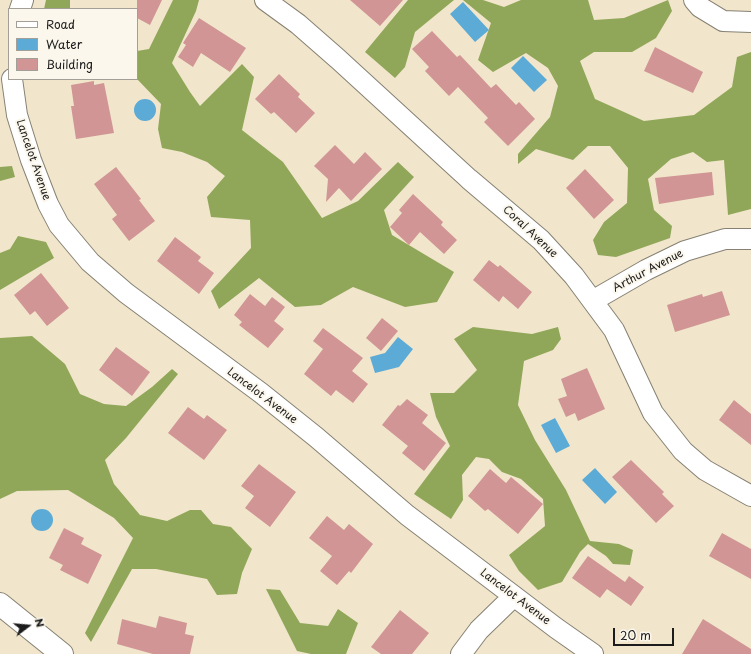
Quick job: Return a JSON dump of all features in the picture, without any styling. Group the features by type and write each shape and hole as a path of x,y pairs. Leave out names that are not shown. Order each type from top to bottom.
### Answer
{"street":[{"name":"Coral Avenue","path":"265,0 298,24 464,174 541,240 594,300 614,330 653,413 678,446 705,470 751,496"},
{"path":"694,0 700,7 723,21 751,22"},
{"name":"Lancelot Avenue","path":"12,80 17,115 30,160 48,204 59,225 90,262 126,293 260,393 316,437 407,515 593,654"},
{"name":"Arthur Avenue","path":"594,300 646,270 685,251 725,239 751,239"},
{"path":"461,654 479,630 514,596"},
{"path":"0,604 62,654"}],"green space":[{"path":"46,0 70,0 70,8 44,8"},
{"path":"173,0 199,0 196,11 172,63 200,106 242,64 254,77 242,130 283,162 322,218 358,201 398,162 414,177 384,210 392,235 454,272 437,302 405,307 353,287 321,305 295,307 259,278 219,309 211,291 251,248 250,220 211,217 207,197 225,176 207,162 182,152 162,148 158,129 161,104 138,80 138,51 149,49"},
{"path":"408,0 454,0 415,32 405,67 395,78 365,52"},
{"path":"463,0 483,0 504,7 521,0 588,0 594,20 624,18 668,0 672,11 656,38 632,52 594,52 580,61 595,99 644,121 694,115 732,87 737,57 751,52 751,209 728,215 724,160 707,162 693,152 671,159 648,179 654,210 672,226 670,238 616,257 598,255 593,240 604,222 627,203 628,168 610,146 588,146 573,160 536,149 518,164 518,154 550,117 558,86 548,68 526,53 493,72 478,60 491,23"},
{"path":"12,166 15,177 0,181 0,167"},
{"path":"18,236 46,242 54,258 0,290 0,253 10,249"},
{"path":"473,327 532,334 558,327 561,339 553,350 524,361 518,405 535,440 566,490 590,541 619,544 633,550 630,565 613,564 606,556 588,544 580,552 562,582 538,590 519,571 509,555 545,526 543,499 521,479 502,472 489,459 476,457 462,475 463,500 451,519 414,494 450,446 436,417 430,393 454,393 477,370 454,339"},
{"path":"32,336 65,364 80,394 104,404 126,406 152,387 172,369 178,374 126,438 105,460 114,484 140,515 167,521 190,510 201,510 213,524 231,527 252,549 242,573 237,594 217,595 207,579 156,569 132,569 91,642 85,633 133,538 114,518 68,490 17,491 0,499 0,338"},
{"path":"266,589 280,590 300,623 328,626 338,609 358,623 346,654 311,654 297,651"}],"water":[{"path":"463,2 489,30 475,42 450,14"},
{"path":"523,56 547,80 534,92 511,68"},
{"path":"145,99 153,102 156,110 153,118 145,121 137,118 134,110 137,102"},
{"path":"398,337 413,349 399,367 375,373 370,357 385,353"},
{"path":"555,418 570,446 556,453 541,425"},
{"path":"595,468 617,492 605,504 582,480"},
{"path":"42,509 50,512 53,520 50,528 42,531 34,528 31,520 34,512"}],"building":[{"path":"137,0 162,0 150,25 138,19"},
{"path":"350,0 403,0 380,26"},
{"path":"199,18 246,48 230,72 201,53 193,67 178,57 186,45 183,43"},
{"path":"432,31 457,57 460,55 491,88 496,84 516,105 519,102 535,119 508,146 484,122 488,118 458,87 449,96 425,71 429,67 412,49"},
{"path":"655,47 703,72 693,93 644,71"},
{"path":"279,74 300,94 298,97 315,113 296,133 274,112 271,114 255,99"},
{"path":"94,81 94,85 104,83 114,133 76,139 71,106 74,106 71,85"},
{"path":"335,145 354,164 365,152 382,169 351,201 339,188 326,202 328,179 314,166"},
{"path":"116,167 141,199 139,200 155,221 129,241 112,219 117,215 94,184"},
{"path":"585,169 614,200 594,219 566,188"},
{"path":"712,172 714,195 659,204 655,178"},
{"path":"413,194 443,222 441,225 457,240 444,254 420,232 409,245 390,227 402,213 399,210"},
{"path":"175,237 201,257 198,261 214,273 199,294 157,261"},
{"path":"489,260 498,267 500,265 532,292 518,309 503,296 499,302 473,280"},
{"path":"41,273 69,308 47,326 35,311 30,315 14,295"},
{"path":"722,291 730,315 675,332 667,305 702,294 703,297"},
{"path":"250,294 265,306 272,297 285,307 274,321 284,329 268,348 239,325 242,322 234,315"},
{"path":"382,318 398,331 381,351 366,338"},
{"path":"323,328 363,358 352,371 368,384 353,403 336,390 331,396 304,374 323,349 313,341"},
{"path":"116,347 150,372 132,396 99,370"},
{"path":"587,368 605,409 578,421 575,413 566,417 558,399 567,396 561,379"},
{"path":"407,399 428,415 422,423 446,443 424,471 402,453 408,446 382,425 398,405 400,406"},
{"path":"734,400 751,414 751,445 719,420"},
{"path":"188,407 204,419 207,415 227,430 204,460 168,433"},
{"path":"631,460 664,492 662,494 674,506 656,523 612,477"},
{"path":"259,464 296,492 270,527 245,508 254,496 241,486"},
{"path":"490,469 506,483 511,477 543,504 518,534 488,509 485,511 468,496"},
{"path":"327,516 344,530 349,524 373,544 351,573 349,571 337,585 320,571 332,556 309,538"},
{"path":"64,528 84,538 81,544 102,555 88,584 60,570 63,565 49,558"},
{"path":"722,533 751,549 751,579 709,556"},
{"path":"588,556 625,582 629,576 644,587 631,606 607,589 600,598 572,578"},
{"path":"400,610 429,633 412,654 381,654 371,647"},
{"path":"159,616 187,623 185,634 194,636 190,654 153,654 117,644 122,619 156,628"},
{"path":"703,619 751,649 751,654 682,654"}]}
